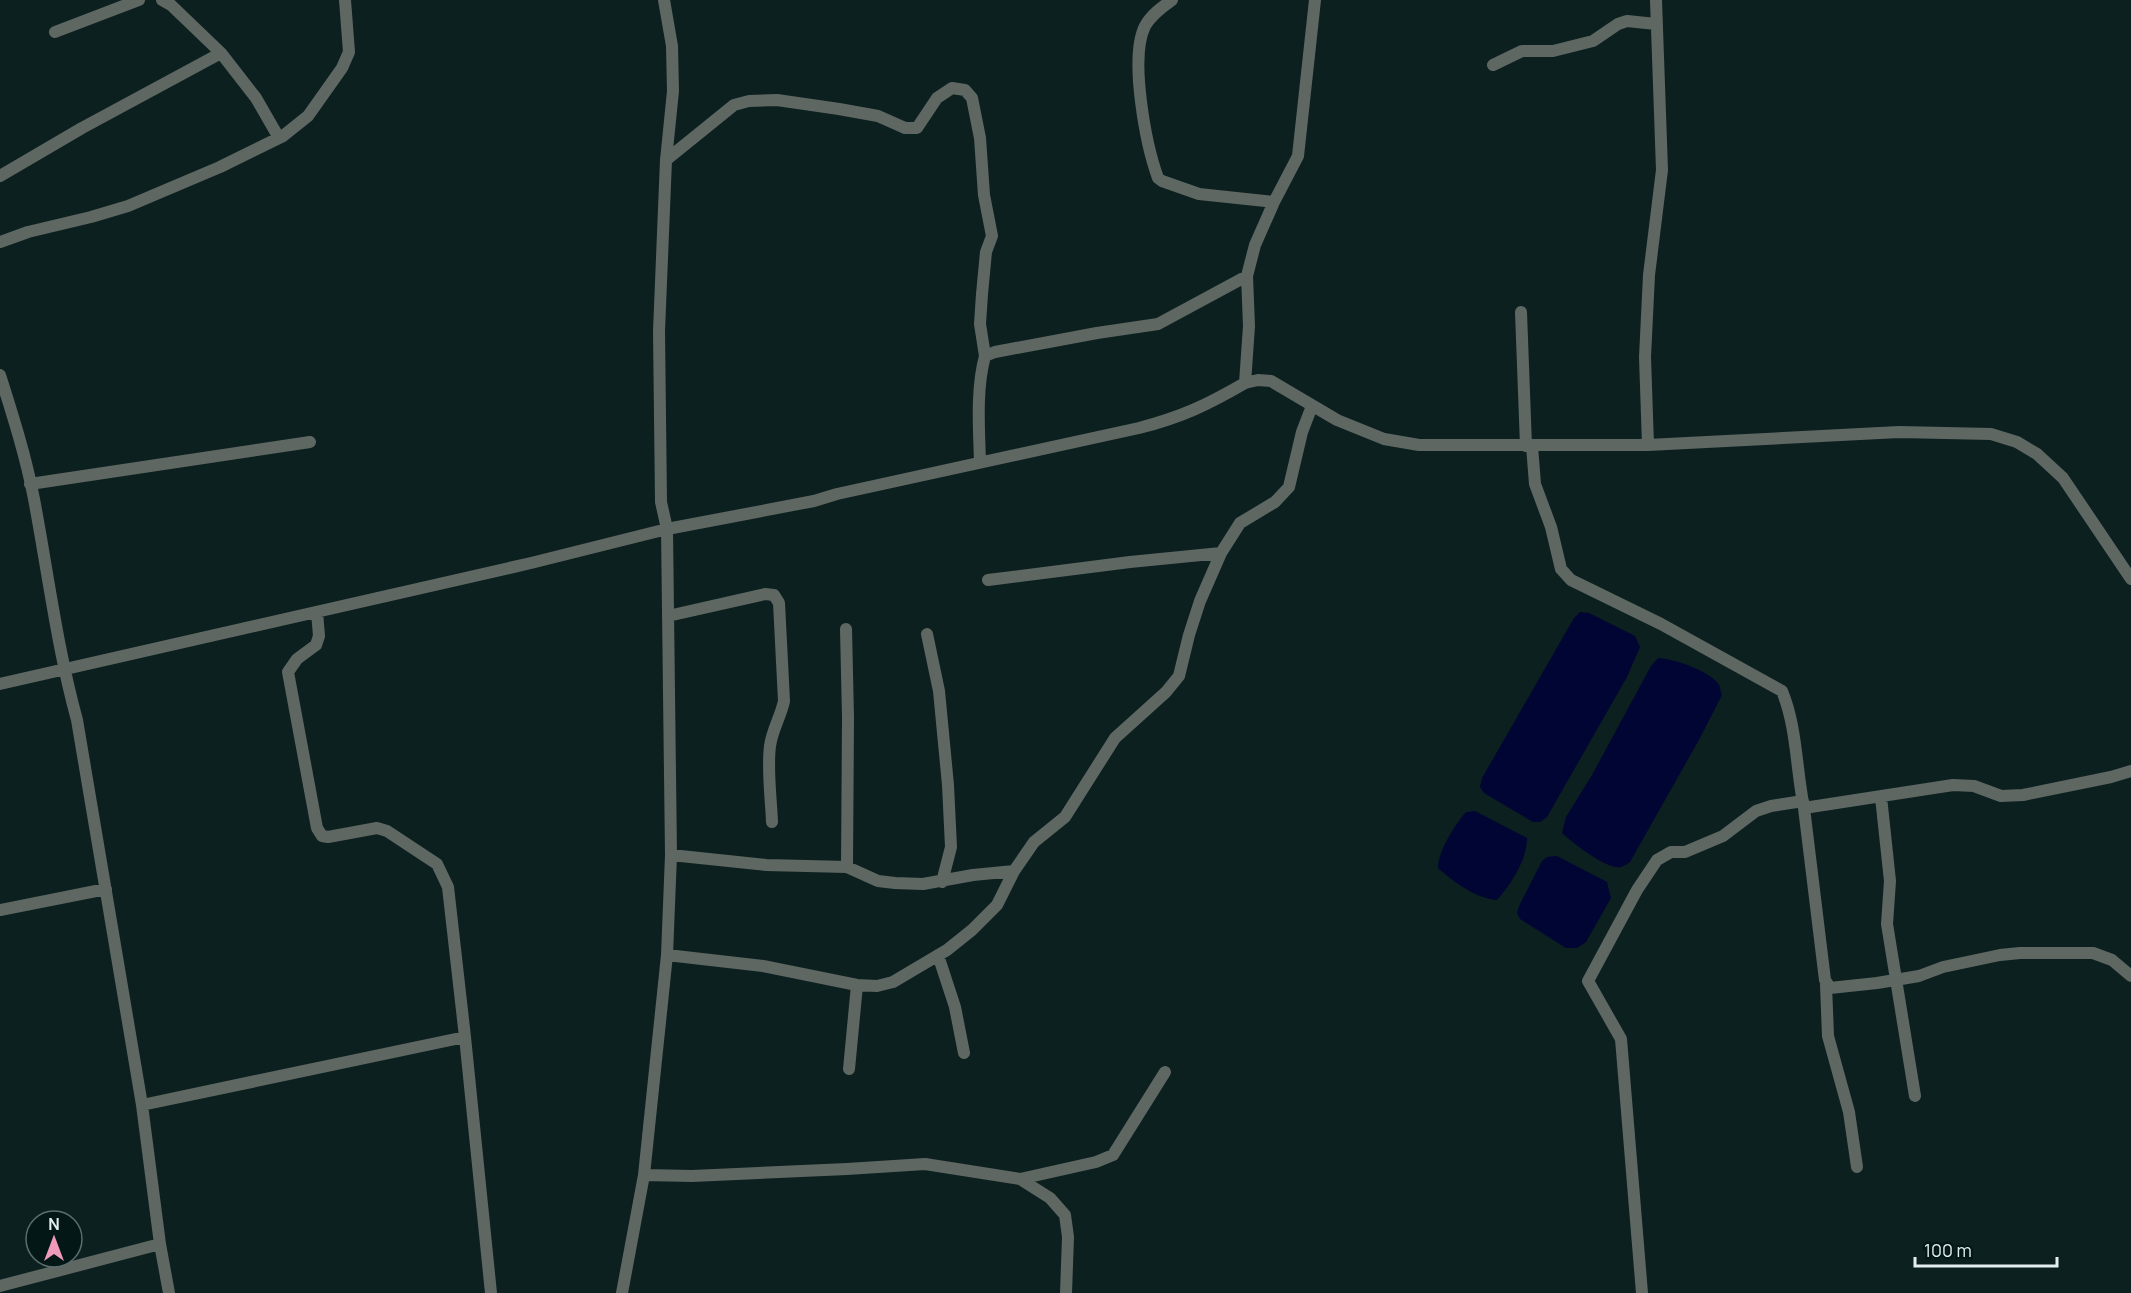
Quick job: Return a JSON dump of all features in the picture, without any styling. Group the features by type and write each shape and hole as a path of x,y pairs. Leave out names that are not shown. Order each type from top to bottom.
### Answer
{"street":[{"path":"55,32 139,0"},
{"path":"162,0 171,5 221,53 256,98 279,138"},
{"path":"0,242 28,232 128,206 220,167 279,138 308,116 342,68 349,52 345,0"},
{"path":"622,1293 644,1175 667,955 671,855 667,529 661,502 659,331 666,160 673,91 672,46 664,0"},
{"path":"1172,0 1156,12 1144,29 1138,70 1145,120 1158,178 1199,194 1274,202"},
{"path":"1245,383 1249,326 1247,276 1255,245 1298,156 1315,0"},
{"path":"1648,445 1645,357 1649,275 1662,170 1656,0"},
{"path":"1493,65 1522,51 1553,51 1593,41 1618,24 1628,21 1656,24"},
{"path":"0,176 82,128 221,53"},
{"path":"666,160 734,105 749,101 777,100 839,109 878,116 905,128 917,129 929,107 937,98 952,88 965,90 972,98 980,138 984,195 992,236 986,252 981,294 980,324 985,356 982,367 979,417 980,462"},
{"path":"985,356 995,352 1086,335 1158,324 1247,276"},
{"path":"1521,312 1529,446 1535,484 1551,527 1561,569 1571,580 1661,624 1782,691 1790,710 1826,985 1828,1036 1849,1112 1857,1167"},
{"path":"0,375 17,429 30,484 64,671 77,720 142,1105 160,1244 169,1293"},
{"path":"0,684 64,671 667,529 814,501 1174,419 1209,404 1245,383 1258,380 1271,381 1337,420 1384,438 1419,445 1648,445 1899,432 1991,434 2017,442 2037,454 2063,478 2131,579"},
{"path":"667,955 763,966 857,985 877,986 893,982 938,955 972,930 997,905 1014,872 1034,842 1065,817 1115,738 1166,692 1179,676 1184,665 1189,635 1200,601 1221,553 1240,523 1275,502 1289,487 1302,432 1312,406"},
{"path":"30,484 310,441"},
{"path":"988,580 1221,553"},
{"path":"668,616 765,594 774,595 778,603 783,654 784,701 770,747 772,822"},
{"path":"317,612 318,636 315,645 297,659 288,672 317,828 322,836 328,837 377,828 387,831 437,864 448,887 491,1293"},
{"path":"846,629 847,867"},
{"path":"927,634 939,691 949,794 951,848 942,882"},
{"path":"1642,1293 1621,1039 1588,981 1637,890 1657,860 1671,852 1685,852 1724,836 1756,811 1771,806 1881,796 1953,785 1974,786 2001,796 2023,795 2131,771"},
{"path":"1881,796 1890,881 1887,924 1915,1095"},
{"path":"671,855 766,866 847,867 878,881 923,884 973,875 1014,872"},
{"path":"0,910 106,889"},
{"path":"1826,985 1835,988 1896,980 2000,955 2020,953 2092,953 2106,956 2131,976"},
{"path":"938,955 955,1008 964,1053"},
{"path":"849,1069 857,985"},
{"path":"142,1105 465,1037"},
{"path":"644,1175 692,1176 925,1164 1020,1179 1106,1160 1113,1155 1165,1072"},
{"path":"1020,1179 1050,1198 1065,1215 1068,1237 1066,1293"},
{"path":"0,1286 160,1244"}],"water":[{"path":"1580,612 1589,613 1635,636 1640,647 1627,677 1547,817 1540,822 1533,822 1484,793 1480,787 1482,778 1574,618"},
{"path":"1658,658 1682,663 1709,675 1719,685 1722,695 1630,862 1621,867 1615,867 1590,855 1562,833 1566,817 1592,775 1651,666"},
{"path":"1475,811 1527,838 1524,855 1517,871 1497,900 1473,893 1438,868 1444,846 1452,831 1466,812"},
{"path":"1557,856 1607,882 1611,898 1586,942 1577,948 1566,948 1520,919 1517,913 1542,861 1547,857"}]}
